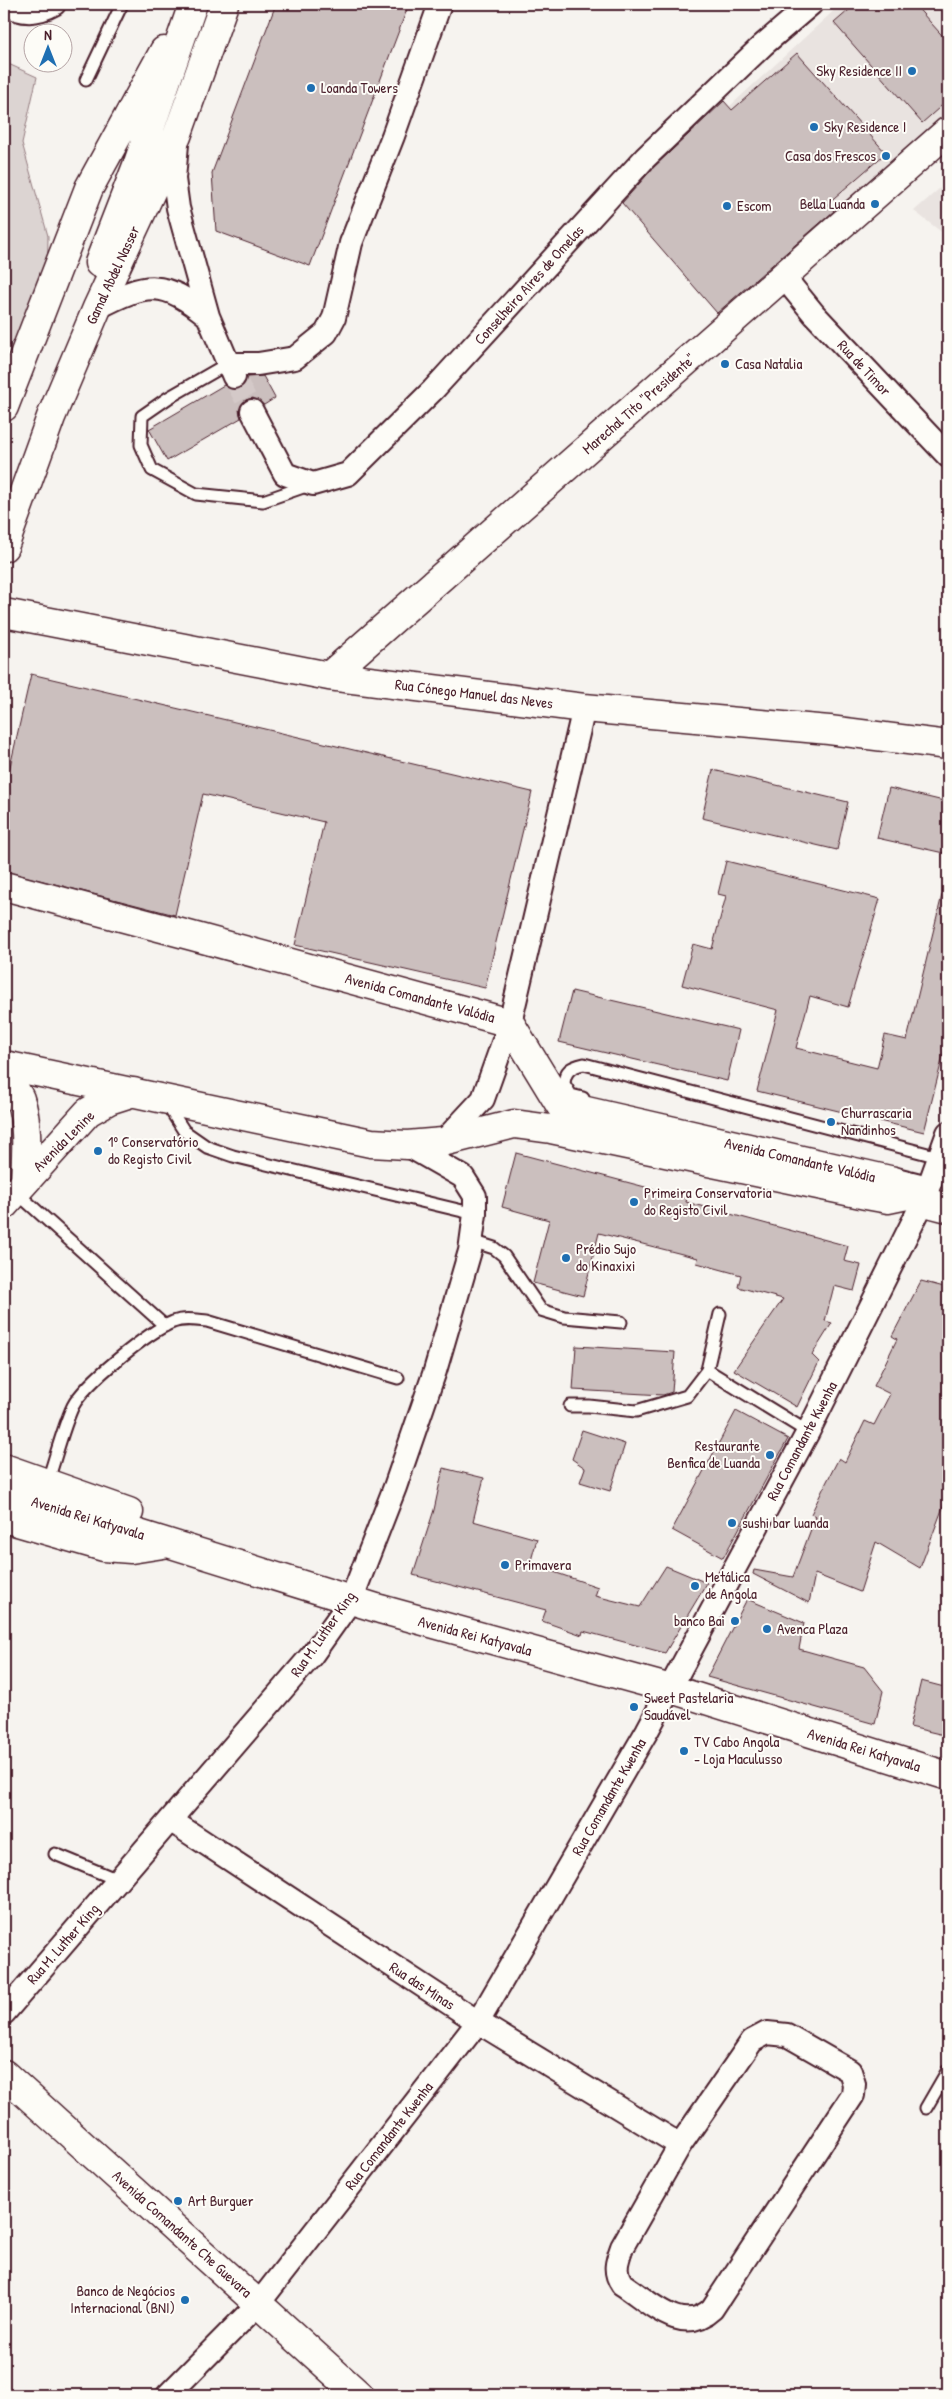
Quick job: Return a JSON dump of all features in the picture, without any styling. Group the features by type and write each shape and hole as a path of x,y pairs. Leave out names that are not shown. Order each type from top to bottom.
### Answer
{"main road":[{"name":"Gamal Abdel Nasser","path":"4,407 89,188 107,152 191,4"},
{"name":"Gamal Abdel Nasser","path":"4,510 138,163 191,4"},
{"name":"Gamal Abdel Nasser","path":"4,547 51,417 97,308 177,136 224,4"},
{"name":"Marechal Tito \"Presidente\"","path":"329,676 948,131"},
{"name":"Rua Cónego Manuel das Neves","path":"4,613 329,676 584,708 829,730 948,745"},
{"name":"Avenida Comandante Valódia","path":"4,886 196,936 510,1023 560,1105 894,1181 927,1197"},
{"name":"Avenida Comandante Valódia","path":"4,1065 371,1143 407,1145 443,1142 514,1124 551,1129 888,1199 927,1197"},
{"name":"Avenida Lenine","path":"4,1076 20,1097 27,1149 15,1193"},
{"name":"Avenida Lenine","path":"15,1193 88,1112 109,1100 134,1092"},
{"path":"4,1468 148,1519 157,1526 171,1543"},
{"name":"Avenida Rei Katyavala","path":"4,1492 351,1600 671,1689 948,1776"},
{"path":"4,1518 104,1547 132,1549 171,1543"},
{"name":"Avenida Comandante Che Guevara","path":"4,2074 359,2395"}],"street":[{"path":"6,4 17,11 42,11 54,4"},
{"path":"177,136 174,179 178,208 208,316 231,371 295,358 326,333 334,318 351,243 393,136 440,4"},
{"name":"Conselheiro Aires de Omelas","path":"313,484 348,474 433,390 645,158 763,45 812,4"},
{"name":"Rua de Timor","path":"784,276 828,328 948,456"},
{"path":"97,308 133,291 150,287 172,291 189,300 208,316"},
{"path":"252,412 285,474 313,484"},
{"path":"443,1142 483,1099 510,1023 584,708"},
{"name":"Rua Comandante Kwenha","path":"168,2395 259,2303 478,2022 671,1689 808,1432 927,1197 948,1132"},
{"name":"Rua M. Luther King","path":"4,2013 312,1655 351,1600 395,1487 435,1371 472,1241 475,1196 463,1177 407,1145"},
{"name":"Rua das Minas","path":"170,1820 478,2022 680,2145"},
{"path":"768,2032 787,2035 850,2071 854,2084 853,2095 718,2301 705,2315 695,2320 686,2321 676,2319 622,2284 616,2270 622,2247 680,2145 752,2041 768,2032"}],"lane":[{"path":"86,80 122,4"},
{"path":"231,371 168,398 142,416 141,445 152,470 196,494 263,501 313,484"},
{"path":"927,1197 571,1095 564,1084 564,1075 570,1068 584,1064 939,1157"},
{"path":"164,1099 184,1131 207,1147 224,1153 475,1214"},
{"path":"15,1193 165,1326"},
{"path":"472,1241 494,1248 504,1256 541,1310 564,1318 621,1322"},
{"path":"570,1406 636,1411 659,1406 687,1396 707,1370 720,1314"},
{"path":"47,1483 74,1406 95,1380 144,1340 165,1326 188,1319 207,1321 398,1378"},
{"path":"707,1370 808,1432"},
{"path":"55,1854 118,1880"},
{"path":"926,2108 948,2070"}],"shaded area":[{"path":"841,4 948,4 948,117 838,215 729,107"},
{"path":"4,62 22,70 22,72 37,77 22,143 48,236 47,295 16,349 4,342"},
{"path":"948,181 948,237 914,211"}],"building":[{"name":"Loanda Towers","path":"276,4 409,4 310,266 216,231 212,173"},
{"name":"Sky Residence II","path":"856,4 914,4 948,42 948,100 922,123 834,23"},
{"name":"Escom","path":"797,53 886,153 827,204 834,211 717,313 622,203 654,167 724,101 732,110"},
{"path":"263,376 275,398 264,405 253,398 246,400 239,410 241,418 167,461 149,429 224,385 232,390 239,389 245,384 247,377"},
{"path":"31,674 532,792 485,988 295,945 324,822 203,794 175,915 4,871 4,793"},
{"path":"713,770 848,802 837,850 702,818"},
{"path":"889,788 948,802 948,854 877,838"},
{"path":"726,861 880,899 848,1007 810,996 796,1048 877,1068 885,1035 907,1040 942,895 948,896 948,1036 924,1132 757,1091 778,1010 682,985 693,944 712,949 726,896 718,894"},
{"path":"572,991 739,1030 727,1081 559,1042"},
{"path":"516,1153 687,1198 686,1202 848,1246 844,1261 861,1265 854,1291 834,1286 825,1321 832,1323 812,1355 819,1362 797,1407 734,1370 783,1299 738,1287 741,1275 697,1263 698,1258 599,1233 583,1296 533,1283 549,1220 502,1207"},
{"path":"921,1281 948,1288 948,1494 920,1568 876,1542 860,1592 815,1574 809,1603 753,1574 754,1570 793,1577 816,1516 811,1514 839,1458 845,1462 865,1421 874,1425 890,1394 874,1386 897,1339 892,1336"},
{"path":"576,1346 675,1352 672,1392 663,1395 573,1390"},
{"path":"736,1411 788,1439 723,1558 672,1530"},
{"path":"582,1430 625,1444 610,1491 580,1482 585,1468 572,1459"},
{"path":"443,1468 484,1478 473,1521 537,1539 530,1564 598,1587 595,1596 640,1607 666,1566 707,1583 665,1653 583,1631 582,1635 542,1621 546,1610 413,1575 434,1510"},
{"path":"747,1599 804,1623 799,1649 864,1667 883,1691 875,1724 707,1677"},
{"path":"921,1681 948,1688 948,1736 910,1727"}],"tunnel":[{"path":"235,379 252,411"}],"place":[{"name":"Sky Residence II","path":"912,71"},
{"name":"Loanda Towers","path":"311,88"},
{"name":"Sky Residence I","path":"814,127"},
{"name":"Casa dos Frescos","path":"886,156"},
{"name":"Bella Luanda","path":"875,204"},
{"name":"Escom","path":"727,206"},
{"name":"Casa Natalia","path":"725,364"},
{"name":"Churrascaria Nandinhos","path":"831,1122"},
{"name":"1º Conservatório do Registo Civil","path":"98,1151"},
{"name":"Primeira Conservatoria do Registo Civil","path":"634,1202"},
{"name":"Prédio Sujo do Kinaxixi","path":"566,1258"},
{"name":"Restaurante Benfica de Luanda","path":"770,1455"},
{"name":"sushi bar luanda","path":"732,1523"},
{"name":"Primavera","path":"505,1565"},
{"name":"Metálica de Angola","path":"695,1586"},
{"name":"banco Bai","path":"735,1621"},
{"name":"Avenca Plaza","path":"767,1629"},
{"name":"Sweet Pastelaria Saudável","path":"634,1707"},
{"name":"TV Cabo Angola - Loja Maculusso","path":"684,1751"},
{"name":"Art Burguer","path":"178,2201"},
{"name":"Banco de Negócios Internacional (BNI)","path":"185,2300"}]}
